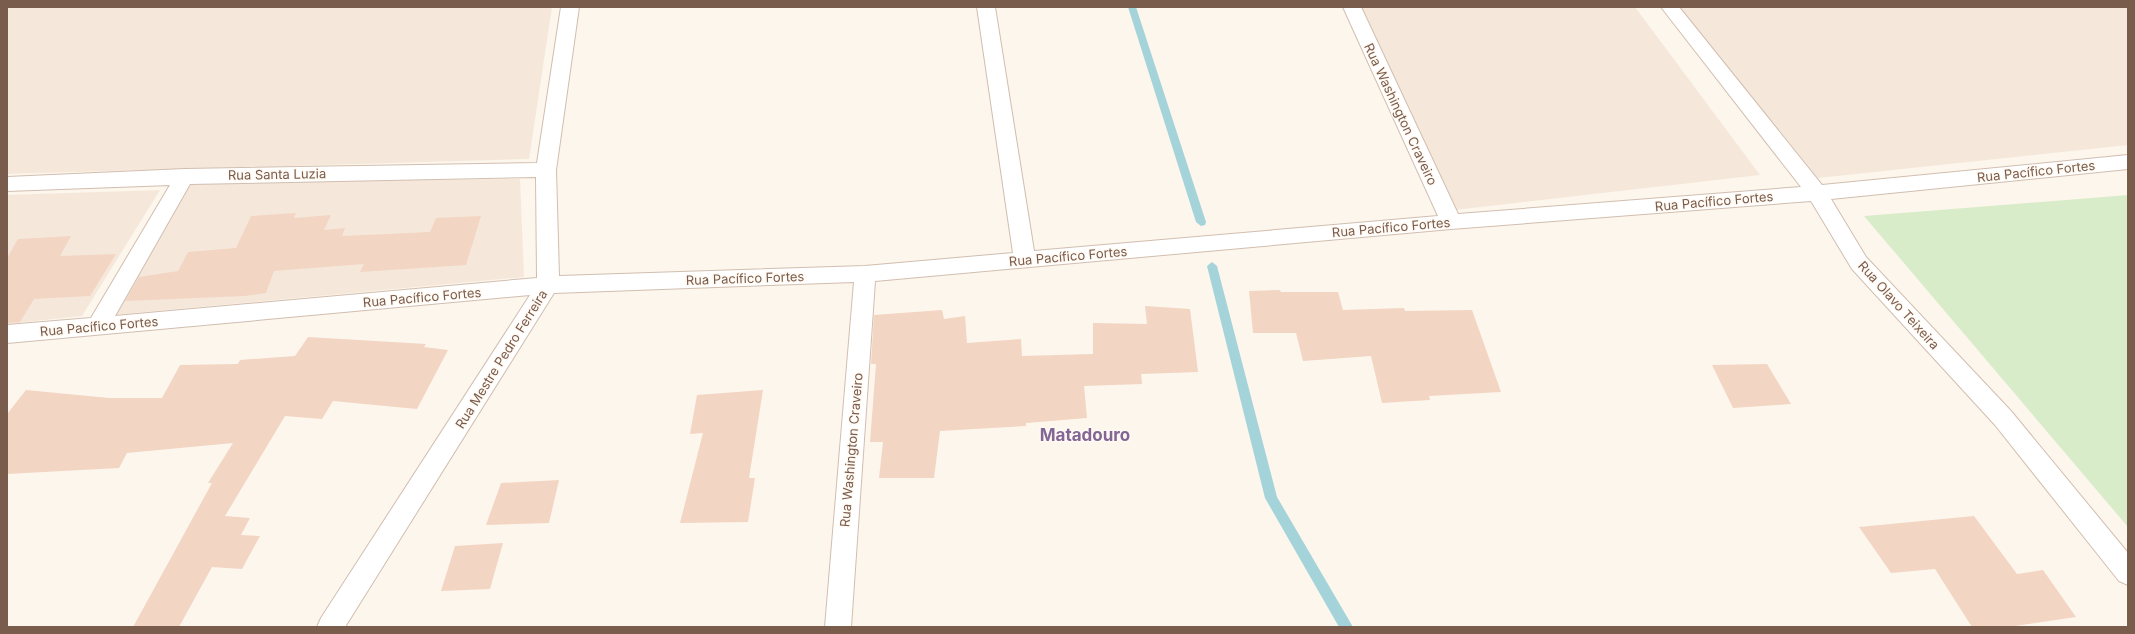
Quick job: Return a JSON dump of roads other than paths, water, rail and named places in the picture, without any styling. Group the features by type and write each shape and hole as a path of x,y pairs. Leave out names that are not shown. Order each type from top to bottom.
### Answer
{"street":[{"name":"Rua Mestre Pedro Ferreira","path":"330,627 548,285 546,170 570,7"},
{"path":"986,7 1025,260"},
{"name":"Rua Washington Craveiro","path":"1352,7 1451,222"},
{"name":"Rua Olavo Teixeira","path":"1670,7 1817,193 1859,263 2003,418 2128,573"},
{"name":"Rua Pacífico Fortes","path":"7,334 548,285 865,274 1451,222 1817,193 2128,162"},
{"name":"Rua Santa Luzia","path":"7,184 185,176 405,171 546,170"},
{"path":"98,326 185,176"},
{"name":"Rua Washington Craveiro","path":"838,627 865,274"}],"waterway":[{"path":"1132,7 1201,222"},
{"path":"1212,266 1271,498 1346,627"}],"district":[{"name":"Matadouro","path":"1085,435"}]}
